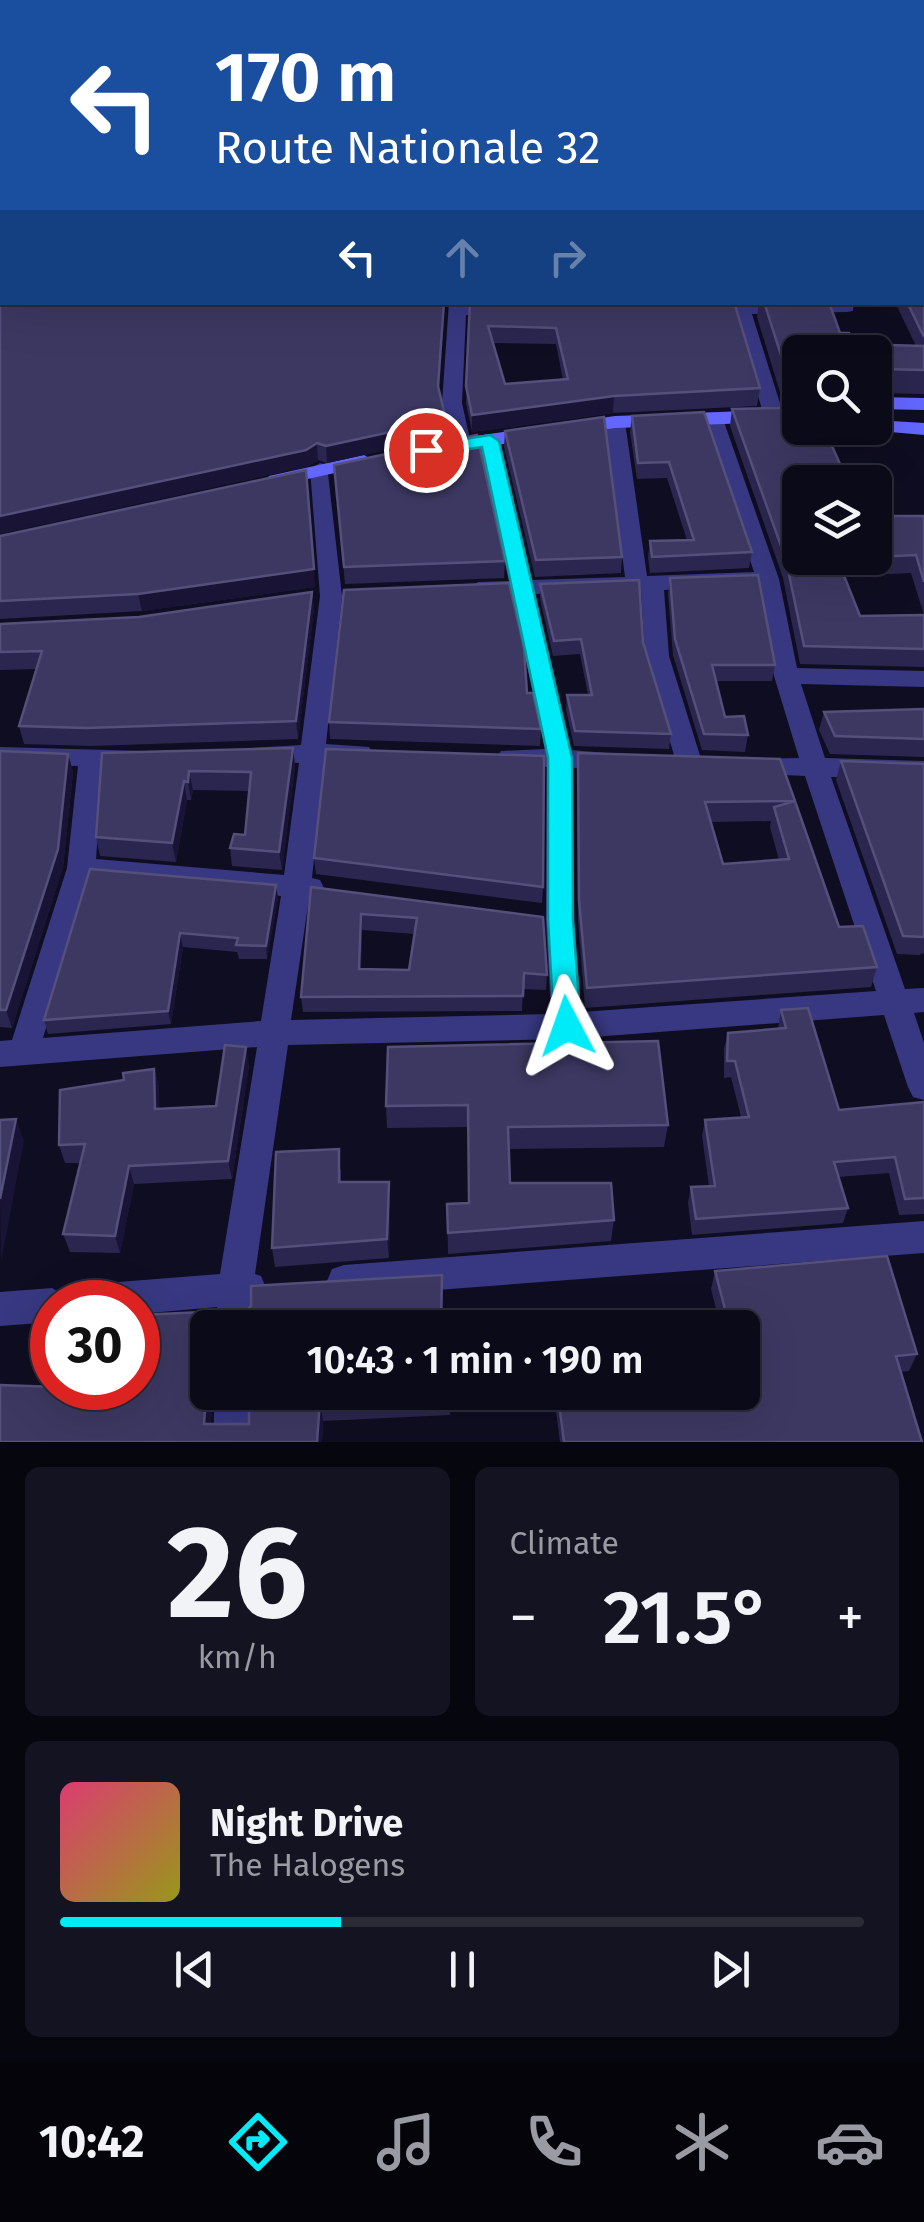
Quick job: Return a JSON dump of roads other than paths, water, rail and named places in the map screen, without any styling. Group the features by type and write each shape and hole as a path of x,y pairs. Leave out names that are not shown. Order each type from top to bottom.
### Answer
{"street":[{"path":"690,310 847,308 846,305"},
{"path":"461,444 452,403 458,306 516,310"},
{"path":"732,308 774,416"},
{"path":"892,403 924,404"},
{"path":"774,416 782,414"},
{"path":"426,450 616,422 782,417"},
{"path":"713,418 768,579 786,676 815,769 910,1001 924,1087"},
{"path":"616,422 657,656 698,763 924,770"},
{"path":"892,427 924,429"},
{"path":"490,441 519,587 560,758 551,919 567,1026"},
{"path":"249,487 390,457"},
{"path":"234,1310 314,752 329,597 320,469"},
{"path":"463,590 768,579"},
{"path":"786,676 924,678"},
{"path":"240,754 389,754"},
{"path":"0,756 165,756"},
{"path":"484,756 634,760"},
{"path":"91,758 81,868 11,1054 272,1033 567,1026 910,1001"},
{"path":"81,868 335,891"},
{"path":"314,1284 924,1237"},
{"path":"160,1296 275,1286"},
{"path":"0,1309 30,1307"},
{"path":"232,1442 233,1410"}]}
